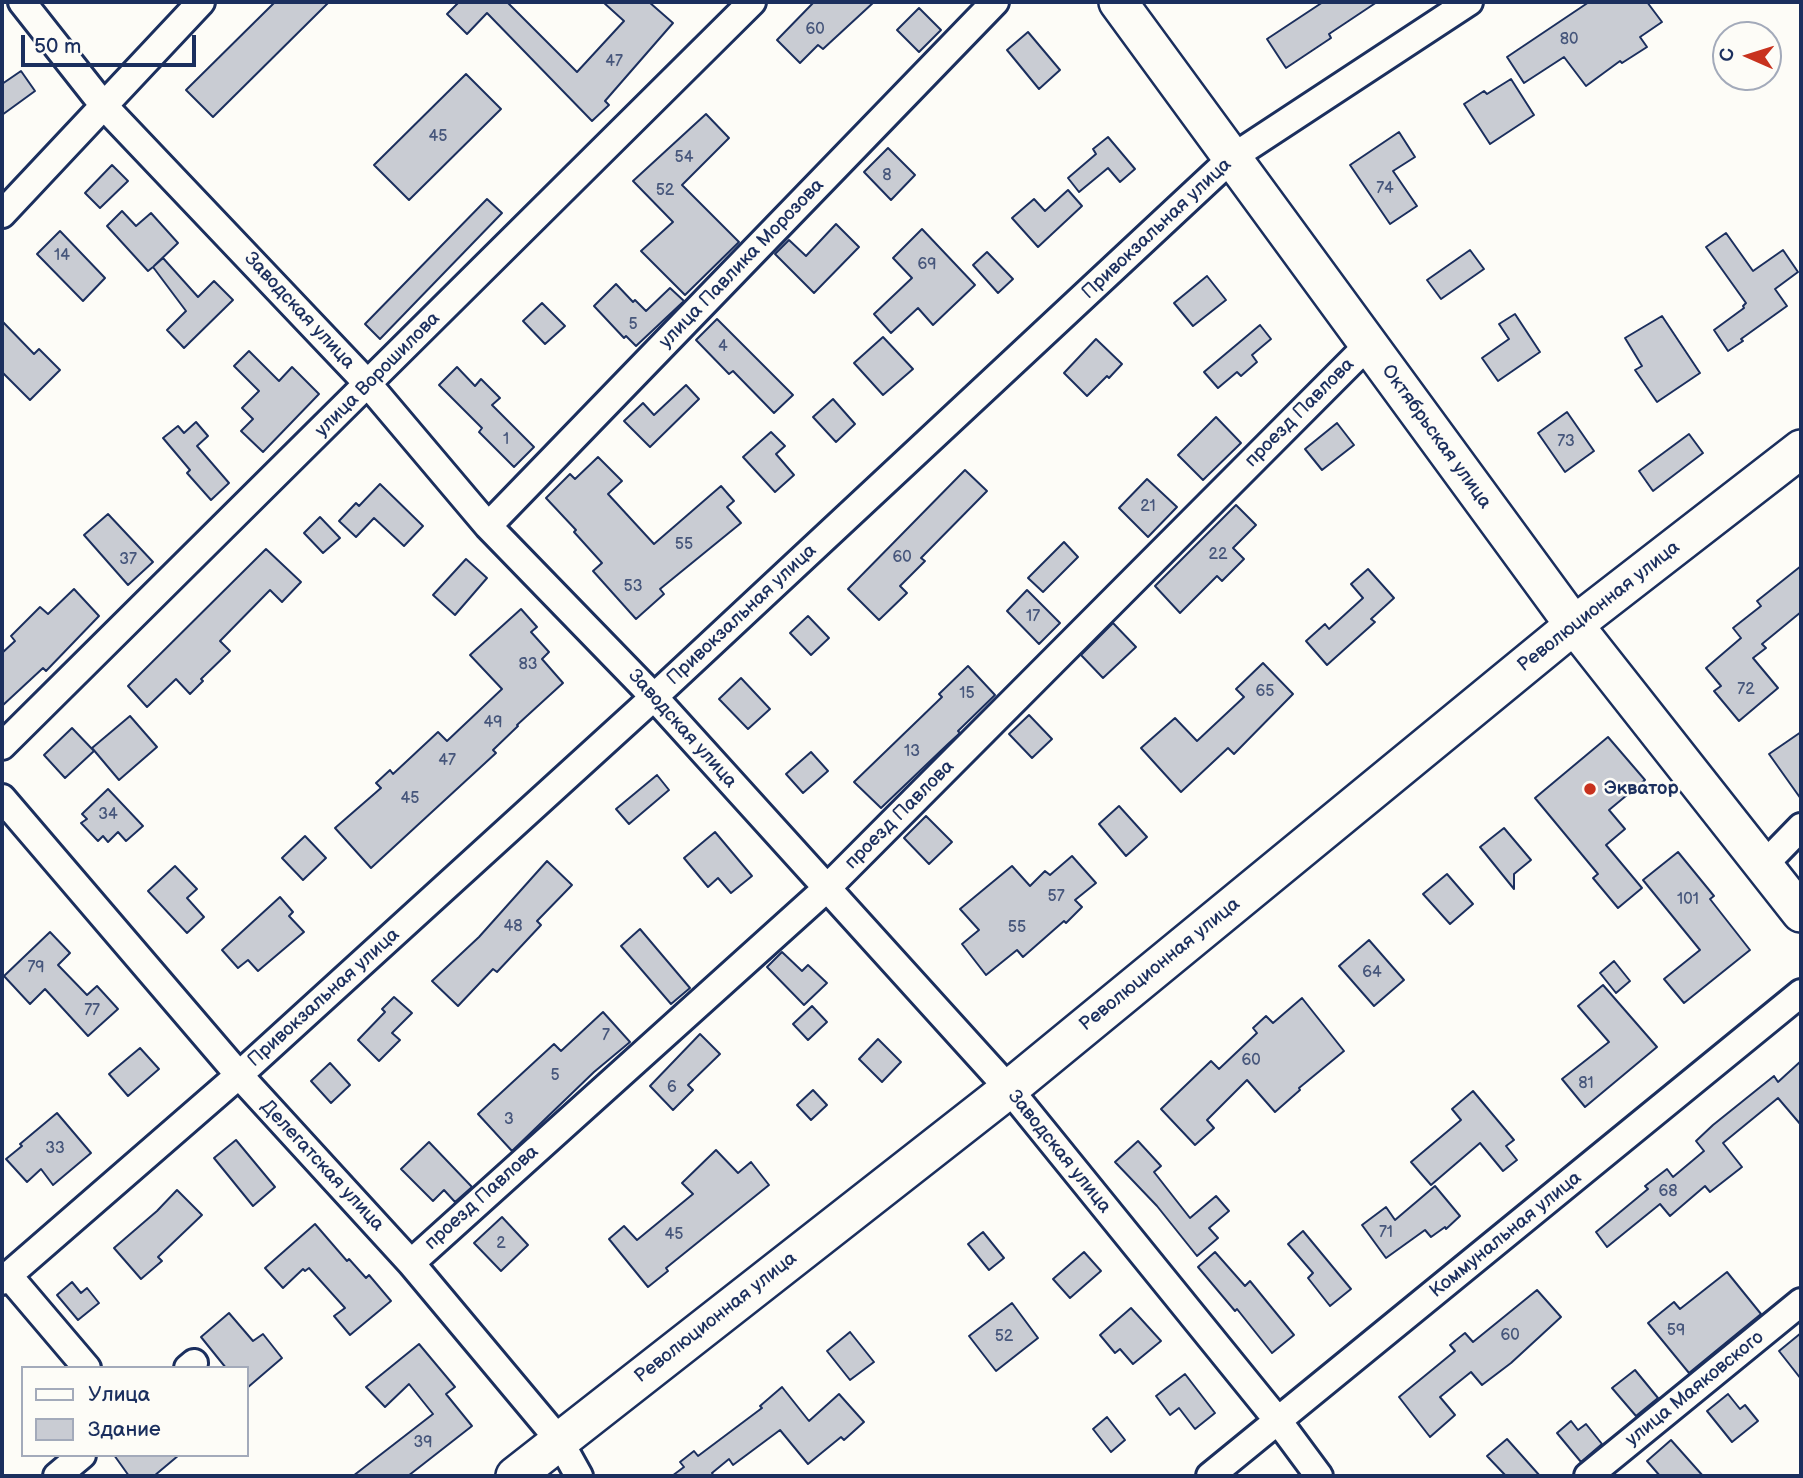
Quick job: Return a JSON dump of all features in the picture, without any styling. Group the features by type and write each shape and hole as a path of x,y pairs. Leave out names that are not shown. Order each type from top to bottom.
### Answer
{"street":[{"name":"Заводская улица","path":"22,2 104,106 368,384 488,526 654,697 1009,1089 1279,1422 1319,1476"},
{"path":"2,214 201,2"},
{"name":"улица Ворошилова","path":"2,746 752,2"},
{"name":"улица Павлика Морозова","path":"488,526 995,2"},
{"name":"Октябрьская улица","path":"1118,2 1574,625 1801,913"},
{"name":"Привокзальная улица","path":"5,1278 239,1075 654,697 1233,157 1469,2"},
{"name":"проезд Павлова","path":"411,1262 826,889 1368,345"},
{"name":"Революционная улица","path":"514,1476 1009,1089 1574,625 1801,449"},
{"name":"Делегатская улица","path":"2,798 239,1075 411,1262 559,1440 579,1476"},
{"path":"1763,865 1801,827"},
{"name":"Коммунальная улица","path":"1210,1476 1801,993"},
{"path":"5,1278 85,1366"},
{"name":"улица Маяковского","path":"1588,1476 1801,1301"},
{"path":"57,1476 80,1457"}],"building":[{"path":"275,2 329,2 213,117 186,90"},
{"path":"459,2 507,2 577,72 624,21 603,2 649,2 673,23 605,101 609,105 592,121 487,13 467,34 447,14"},
{"path":"814,2 874,2 823,49 818,45 800,63 777,40"},
{"path":"1323,2 1377,2 1329,34 1331,38 1286,68 1267,39"},
{"path":"1589,2 1647,2 1662,22 1640,37 1647,47 1622,63 1620,61 1586,86 1564,57 1524,83 1507,57"},
{"path":"919,8 941,30 919,52 897,30"},
{"path":"1028,32 1060,70 1039,89 1007,50"},
{"path":"21,71 35,91 2,115 2,84"},
{"path":"466,74 501,109 409,200 374,165"},
{"path":"1511,79 1534,115 1490,144 1464,104"},
{"path":"706,114 729,138 682,185 739,242 685,295 641,251 673,222 633,181"},
{"path":"1399,132 1415,157 1393,171 1417,206 1390,224 1350,165"},
{"path":"1108,137 1135,169 1120,182 1108,168 1079,192 1068,178 1096,154 1093,149"},
{"path":"888,148 915,175 891,200 864,172"},
{"path":"112,165 128,181 100,208 85,193"},
{"path":"1068,190 1082,206 1038,247 1012,218 1034,199 1045,211"},
{"path":"487,199 502,213 380,339 365,324"},
{"path":"122,211 136,226 151,213 178,243 154,266 163,258 198,297 214,281 233,300 184,348 167,330 186,311 153,267 148,271 107,226"},
{"path":"836,224 859,247 814,293 775,254 789,240 806,256"},
{"path":"922,229 975,285 933,325 918,308 891,333 874,314 912,278 893,258"},
{"path":"60,231 105,278 83,301 37,254"},
{"path":"1726,233 1753,271 1783,250 1798,272 1775,289 1787,306 1728,351 1714,330 1744,308 1746,303 1706,247"},
{"path":"1470,250 1484,269 1441,299 1427,280"},
{"path":"987,252 1013,279 998,293 973,265"},
{"path":"1207,276 1226,300 1193,326 1174,303"},
{"path":"616,284 646,311 670,288 684,301 636,346 626,336 624,338 594,306"},
{"path":"542,303 565,326 545,344 523,321"},
{"path":"1515,314 1540,352 1498,381 1482,358 1509,339 1499,324"},
{"path":"1662,316 1700,373 1657,402 1635,370 1642,366 1625,338"},
{"path":"717,319 793,395 774,413 733,371 729,374 696,340"},
{"path":"2,321 34,354 39,349 60,370 30,400 2,372"},
{"path":"1260,325 1271,339 1252,355 1257,362 1241,376 1237,372 1218,388 1204,372"},
{"path":"883,337 913,369 883,395 854,363"},
{"path":"1096,339 1122,364 1087,396 1064,373"},
{"path":"249,351 279,381 292,367 319,394 263,452 241,431 253,419 242,408 259,391 234,366"},
{"path":"457,367 475,386 481,379 500,398 492,405 534,447 514,467 479,432 482,428 439,385"},
{"path":"686,385 699,399 650,447 624,421 643,403 654,415"},
{"path":"833,399 855,424 836,442 813,417"},
{"path":"1567,412 1594,451 1565,472 1538,433"},
{"path":"1216,417 1241,443 1203,480 1178,455"},
{"path":"196,422 208,436 197,446 229,483 211,500 187,473 190,470 163,438 178,426 184,433"},
{"path":"1337,423 1354,445 1322,470 1305,449"},
{"path":"771,432 785,446 776,454 794,475 775,492 743,457"},
{"path":"1689,434 1703,453 1653,491 1639,471"},
{"path":"598,457 622,481 608,494 654,544 721,486 734,501 727,507 741,523 660,589 664,594 636,619 593,571 602,563 546,498 570,474 575,479"},
{"path":"965,470 987,491 921,558 925,561 900,586 907,593 879,620 848,589"},
{"path":"1147,479 1177,507 1148,537 1119,508"},
{"path":"380,484 423,526 404,546 374,518 356,537 339,521 356,503 359,506"},
{"path":"1236,505 1256,525 1233,548 1244,559 1222,581 1217,576 1180,613 1155,586"},
{"path":"108,514 153,562 128,585 84,535"},
{"path":"320,517 340,538 323,553 304,533"},
{"path":"1064,542 1078,557 1043,592 1028,578"},
{"path":"266,549 301,582 282,602 270,590 220,641 230,651 201,679 203,681 190,694 176,679 147,707 128,686"},
{"path":"466,559 487,578 455,615 433,595"},
{"path":"1801,566 1801,612 1762,644 1766,648 1753,658 1778,688 1739,721 1714,691 1721,686 1706,668 1741,638 1733,628 1761,606 1757,601"},
{"path":"1368,569 1394,598 1371,619 1375,622 1327,665 1306,641 1325,624 1329,629 1363,598 1351,584"},
{"path":"74,589 99,616 46,671 43,668 2,706 2,653 15,641 11,636 40,607 48,614"},
{"path":"1027,590 1060,623 1039,644 1007,611"},
{"path":"521,609 537,627 531,632 549,652 542,659 563,683 493,750 496,753 371,868 335,828 381,788 376,783 390,770 393,774 438,732 447,741 502,689 470,655"},
{"path":"808,616 829,638 811,655 790,633"},
{"path":"1113,623 1136,647 1103,678 1081,655"},
{"path":"1263,663 1293,694 1234,754 1228,748 1181,792 1141,748 1175,718 1197,741 1244,697 1236,689"},
{"path":"968,666 995,695 958,731 960,733 881,808 854,782 942,697 939,694"},
{"path":"741,678 770,709 748,729 719,699"},
{"path":"1029,715 1052,739 1032,758 1009,734"},
{"path":"130,716 157,747 119,780 92,748"},
{"path":"72,728 94,751 65,778 44,755"},
{"path":"1801,732 1801,799 1769,754"},
{"name":"Экватор","path":"1608,737 1645,780 1609,810 1625,829 1606,845 1642,888 1618,908 1593,878 1598,874 1535,798"},
{"path":"811,752 828,771 803,793 786,774"},
{"path":"657,775 669,790 629,824 616,809"},
{"path":"108,789 143,826 126,841 118,832 108,842 103,836 98,841 81,823 87,819 82,814"},
{"path":"1119,806 1147,837 1126,856 1099,824"},
{"path":"926,816 952,842 929,864 904,838"},
{"path":"1504,828 1531,860 1514,874 1514,889 1480,847"},
{"path":"715,832 752,876 731,893 718,878 708,887 684,858"},
{"path":"305,836 326,858 303,880 282,858"},
{"path":"1678,852 1714,896 1710,899 1750,950 1684,1003 1664,979 1700,950 1643,880"},
{"path":"1072,856 1096,883 1075,900 1082,907 1023,957 1017,950 986,975 962,944 979,930 960,909 1012,866 1030,886 1045,871 1050,875"},
{"path":"547,861 572,885 537,921 541,925 497,972 493,969 458,1006 432,981 479,937"},
{"path":"175,866 197,889 187,898 204,917 187,933 148,891"},
{"path":"1447,874 1473,904 1450,924 1423,894"},
{"path":"280,897 293,912 289,916 304,932 258,971 248,960 238,968 222,950"},
{"path":"640,929 690,988 671,1004 621,946"},
{"path":"50,932 70,953 58,965 87,995 97,986 118,1009 88,1036 45,989 30,1004 4,976"},
{"path":"1369,940 1404,980 1374,1006 1339,966"},
{"path":"782,952 802,971 808,965 827,983 804,1005 767,967"},
{"path":"1614,961 1630,981 1616,993 1600,973"},
{"path":"1603,985 1657,1047 1585,1107 1562,1079 1609,1042 1578,1006"},
{"path":"394,997 412,1013 392,1033 400,1040 379,1061 358,1040 385,1012 382,1009"},
{"path":"1302,998 1344,1051 1275,1112 1247,1080 1207,1120 1214,1128 1195,1145 1161,1109 1211,1061 1219,1069 1257,1033 1253,1028 1266,1016 1273,1023"},
{"path":"812,1006 827,1022 808,1040 793,1024"},
{"path":"603,1012 630,1042 594,1072 512,1151 478,1114 554,1044 561,1051"},
{"path":"700,1034 720,1054 688,1085 693,1090 673,1110 650,1086"},
{"path":"878,1039 901,1062 882,1082 859,1059"},
{"path":"140,1048 159,1069 128,1096 109,1074"},
{"path":"1801,1061 1801,1125 1778,1098 1723,1143 1742,1167 1710,1192 1705,1186 1670,1216 1660,1204 1607,1247 1596,1232 1648,1189 1645,1186 1667,1169 1673,1177 1704,1151 1696,1141 1713,1125 1774,1076 1778,1082"},
{"path":"330,1063 350,1085 331,1103 311,1081"},
{"path":"813,1090 827,1105 811,1120 797,1105"},
{"path":"1473,1091 1514,1140 1506,1146 1517,1160 1503,1171 1480,1143 1431,1185 1411,1162 1461,1120 1452,1109"},
{"path":"57,1113 91,1153 53,1185 41,1169 27,1182 6,1159"},
{"path":"236,1140 275,1187 253,1206 214,1158"},
{"path":"1138,1141 1161,1166 1154,1172 1190,1218 1216,1196 1229,1211 1209,1228 1218,1238 1197,1256 1157,1206 1115,1162"},
{"path":"429,1142 472,1187 455,1202 444,1190 433,1201 401,1169"},
{"path":"716,1150 738,1173 751,1162 769,1185 666,1268 668,1271 648,1287 609,1239 624,1226 637,1240 693,1194 682,1183"},
{"path":"1435,1186 1460,1216 1446,1229 1445,1227 1431,1237 1425,1230 1386,1258 1362,1225 1386,1207 1395,1220"},
{"path":"177,1190 202,1215 158,1257 162,1261 141,1279 114,1248"},
{"path":"502,1217 528,1245 501,1271 474,1243"},
{"path":"315,1224 347,1261 349,1259 366,1278 369,1275 391,1301 350,1335 334,1316 345,1308 309,1268 305,1271 303,1269 283,1288 265,1268"},
{"path":"1303,1231 1351,1289 1330,1306 1308,1278 1313,1273 1288,1244"},
{"path":"983,1232 1004,1258 989,1270 968,1244"},
{"path":"1084,1252 1101,1271 1070,1298 1053,1279"},
{"path":"1215,1252 1245,1286 1250,1281 1294,1335 1272,1353 1237,1309 1235,1311 1198,1267"},
{"path":"1727,1272 1761,1314 1689,1373 1648,1323 1674,1302 1680,1309"},
{"path":"72,1282 81,1293 87,1288 99,1303 78,1320 57,1295"},
{"path":"1537,1290 1561,1317 1511,1363 1482,1385 1471,1372 1440,1397 1455,1415 1430,1437 1399,1397 1455,1351 1450,1345 1465,1333 1473,1342"},
{"path":"1012,1303 1038,1338 996,1371 969,1336"},
{"path":"1131,1308 1161,1341 1133,1364 1120,1349 1115,1353 1100,1335"},
{"path":"229,1313 253,1341 263,1334 282,1358 248,1387 248,1366 224,1366 201,1337"},
{"path":"850,1332 874,1362 850,1380 827,1351"},
{"path":"1801,1333 1801,1379 1779,1351"},
{"path":"419,1344 455,1387 446,1394 472,1426 408,1476 353,1476 433,1414 409,1384 385,1407 366,1387"},
{"path":"1635,1370 1658,1398 1636,1416 1612,1388"},
{"path":"1185,1374 1215,1413 1195,1429 1179,1408 1170,1415 1156,1396"},
{"path":"782,1387 809,1421 839,1394 864,1422 844,1440 841,1437 808,1464 780,1430 733,1465 729,1459 712,1473 714,1476 672,1476 684,1467 680,1462 694,1451 698,1456 762,1408 760,1406"},
{"path":"1728,1394 1740,1409 1745,1405 1758,1421 1732,1442 1707,1411"},
{"path":"1107,1417 1125,1440 1111,1452 1093,1429"},
{"path":"1571,1421 1578,1430 1586,1424 1602,1444 1581,1462 1557,1433"},
{"path":"1507,1439 1540,1476 1506,1476 1487,1456"},
{"path":"1671,1440 1703,1476 1660,1476 1647,1461"},
{"path":"115,1457 177,1457 154,1476 129,1476"}],"place":[{"name":"Экватор","path":"1590,789"}]}
